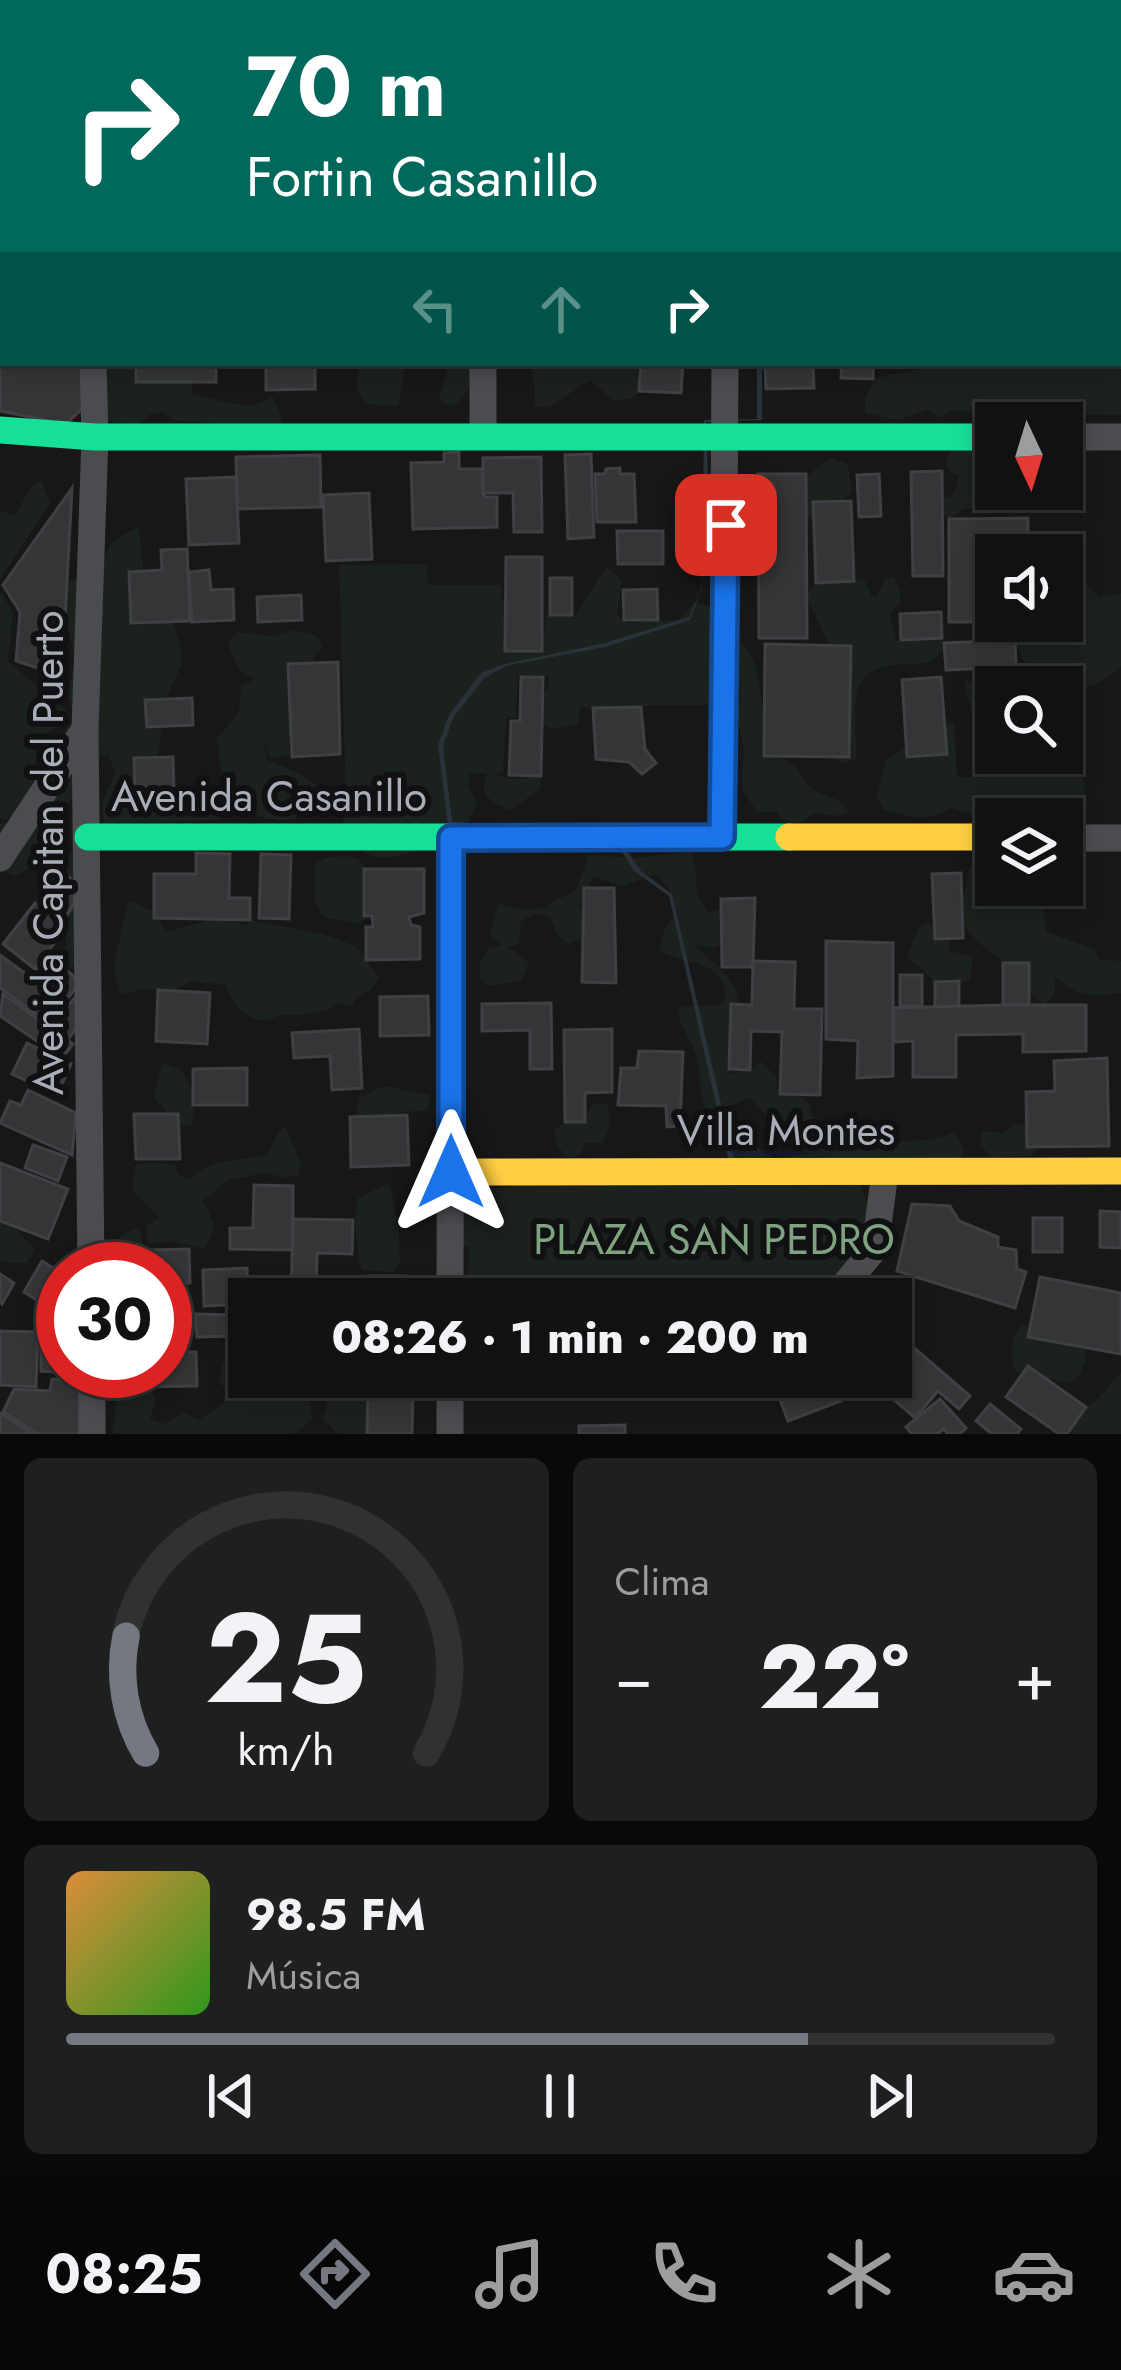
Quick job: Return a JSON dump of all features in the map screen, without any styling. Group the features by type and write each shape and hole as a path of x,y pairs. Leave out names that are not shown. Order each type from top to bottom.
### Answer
{"street":[{"name":"Avenida Capitan del Puerto","path":"91,1242 85,729 93,366"},
{"path":"483,366 483,435"},
{"path":"722,837 725,366"},
{"path":"0,430 94,437 975,437"},
{"path":"1083,437 1121,437"},
{"path":"0,858 85,729"},
{"name":"Avenida Casanillo","path":"88,837 975,837"},
{"path":"450,1278 451,838"},
{"path":"1083,838 1121,838"},
{"name":"Villa Montes","path":"451,1172 1121,1171"},
{"path":"850,1278 875,1248 885,1172"},
{"path":"92,1398 92,1434"},
{"path":"450,1398 450,1434"}],"green space":[{"path":"105,366 181,366 194,372 192,394 242,405 273,397 282,417 280,429 174,420 162,412 136,426 110,421 104,414"},
{"path":"358,366 406,366 398,406 365,404 357,388"},
{"path":"449,366 474,366 470,388 455,405 444,404 439,397"},
{"path":"530,366 642,366 647,384 633,398 614,401 590,380 548,408 534,406"},
{"path":"915,366 1121,366 1121,415 1083,414 1083,402 975,402 975,412 951,411 940,418 927,409 899,420 865,413 865,397 876,378 913,371"},
{"path":"975,449 975,507 949,519 942,511 942,498 951,496 958,476 946,463 950,452"},
{"path":"831,458 848,464 852,493 832,514 814,520 800,515 805,481"},
{"path":"41,480 50,503 0,580 0,510 15,516 31,487"},
{"path":"139,527 145,586 169,610 182,650 182,664 166,699 158,753 162,773 178,805 188,807 208,799 223,820 104,824 102,803 115,773 108,754 90,759 62,817 39,835 41,861 16,876 0,870 0,824 13,822 43,776 46,751 76,719 68,695 73,649 69,630 53,619 52,587 101,571 113,543"},
{"path":"427,564 428,585 501,585 501,601 511,599 545,632 546,616 575,616 608,567 622,581 617,614 626,623 680,619 693,603 710,606 718,705 581,707 578,725 553,729 535,722 535,703 549,687 548,675 518,676 516,717 506,718 503,773 494,774 509,779 541,776 540,789 511,810 485,793 487,773 470,773 468,786 477,802 466,828 410,853 387,858 371,855 343,823 339,565"},
{"path":"894,577 900,590 900,604 890,613 896,641 928,633 942,638 945,648 931,661 890,666 864,679 855,704 857,759 844,763 831,757 840,748 846,652 829,645 806,595 816,583 864,579 872,597 877,596 886,578"},
{"path":"1083,585 1099,597 1121,593 1121,667 1103,680 1083,688 1083,666 1028,666 1017,642 1083,642"},
{"path":"0,590 13,613 8,661 71,715 35,743 32,783 12,819 0,819"},
{"path":"294,630 315,635 324,645 297,696 289,755 270,758 263,739 267,760 316,785 303,812 285,820 234,808 223,788 217,738 239,712 241,686 255,679 238,669 228,644 237,632 273,636"},
{"path":"740,642 758,675 764,745 795,767 812,790 838,800 850,811 840,816 814,813 799,824 782,820 777,812 757,812 742,789 744,750 736,712 741,698 734,648"},
{"path":"975,681 975,715 972,712 964,682"},
{"path":"954,722 957,777 971,777 975,770 975,774 1082,774 1087,808 1083,813 1083,798 975,798 975,817 952,808 926,817 884,810 877,797 886,759"},
{"path":"56,850 81,862 88,959 70,968 60,957 66,945 61,877 47,869"},
{"name":"PLAZA SAN PEDRO","path":"691,852 702,904 708,912 731,913 718,922 727,942 713,948 694,945 732,983 738,996 728,1049 731,1074 754,1068 760,1061 776,1077 778,1096 796,1094 808,1101 822,1127 846,1140 924,1140 954,1132 965,1151 957,1162 855,1169 871,1215 873,1238 838,1278 468,1278 469,1246 464,1247 456,1223 465,1191 729,1166 729,1149 744,1138 773,1158 808,1154 792,1144 750,1098 720,1110 705,1108 697,1059 678,1012 682,1006 720,1005 726,998 724,985 711,969 659,950 666,926 674,918 672,894 656,874 622,886 593,877 580,905 581,939 567,944 550,916 534,914 521,921 518,945 507,946 529,963 522,981 488,986 480,978 479,963 490,947 502,946 490,936 498,903 522,910 547,908 576,891 589,855 635,858"},
{"path":"345,856 357,858 371,873 369,916 358,924 324,917 314,902 315,864"},
{"path":"975,868 975,906 1043,906 1047,932 1094,949 1099,959 1121,961 1121,993 1086,994 1055,977 1055,994 1043,1005 1029,991 1024,972 976,940 955,913 965,894 969,869"},
{"path":"129,900 152,911 167,932 212,919 246,925 250,920 322,934 356,946 379,978 372,989 355,999 353,1007 340,1003 319,1012 266,1020 240,1010 226,985 191,981 172,991 120,994 113,967"},
{"path":"926,923 942,930 949,939 949,951 973,956 970,980 952,988 935,982 907,956 918,929"},
{"path":"162,1063 180,1069 192,1090 191,1125 179,1127 154,1097"},
{"path":"384,1086 430,1095 428,1110 356,1117 359,1098"},
{"path":"592,1103 607,1104 610,1124 603,1143 585,1143 581,1154 569,1158 558,1147 554,1131 565,1122 585,1122"},
{"path":"1014,1124 1037,1131 1036,1151 1031,1156 993,1157 980,1146 982,1131 1004,1133"},
{"path":"286,1127 301,1163 298,1175 231,1178 203,1200 215,1226 205,1249 192,1246 192,1242 148,1242 146,1226 159,1218 132,1189 136,1164 175,1165 178,1175 190,1179 216,1164 266,1155"},
{"path":"390,1183 400,1263 392,1272 362,1270 356,1234 358,1198"},
{"path":"0,1211 35,1250 27,1263 0,1262"},
{"path":"139,1227 143,1242 115,1242"},
{"path":"1022,1325 1085,1347 1079,1376 1070,1383 1016,1372 1012,1347"},
{"path":"228,1358 228,1393 220,1383 222,1363"},
{"path":"1121,1373 1121,1434 1072,1434 1069,1430 1078,1415"},
{"path":"116,1398 156,1398 150,1419 163,1424 184,1413 199,1420 230,1398 305,1398 312,1420 294,1434 113,1434"},
{"path":"328,1398 373,1398 370,1434 338,1434 323,1419"}],"shaded area":[{"path":"757,366 762,366 762,420 706,422 707,549 702,581 704,420 757,419"},
{"path":"699,595 690,620 605,647 506,666 484,678 453,718 443,746 452,821 625,848 641,871 672,894 735,1164 730,1166 669,896 634,871 622,852 449,834 438,745 449,715 481,673 505,664 605,643 689,617"}],"building":[{"path":"0,366 86,366 87,404 66,424 0,411"},
{"path":"136,366 216,366 216,382 136,382"},
{"path":"266,366 315,366 315,389 266,390"},
{"path":"641,366 683,366 681,393 639,391"},
{"path":"765,366 813,366 814,388 766,389"},
{"path":"842,366 873,366 873,379 841,378"},
{"path":"459,452 459,469 483,469 485,497 497,497 497,527 413,529 411,463 444,462 444,453"},
{"path":"591,454 594,537 568,539 565,455"},
{"path":"320,455 321,507 237,509 236,457"},
{"path":"541,457 542,532 514,532 513,493 483,493 483,458"},
{"path":"620,468 620,474 634,474 636,522 597,522 595,474"},
{"path":"942,471 943,576 913,576 911,472"},
{"path":"758,474 806,474 807,638 759,638"},
{"path":"879,474 881,516 859,517 857,475"},
{"path":"236,477 239,543 189,545 186,479"},
{"path":"72,488 62,676 16,661 20,612 3,585"},
{"path":"369,493 372,559 326,561 323,495"},
{"path":"851,501 854,581 816,583 813,502"},
{"path":"1028,518 1028,534 975,534 975,622 949,622 949,519"},
{"path":"617,531 663,531 663,564 618,564"},
{"path":"187,549 190,621 131,623 129,572 162,570 161,550"},
{"path":"506,557 542,557 542,651 505,651"},
{"path":"209,570 211,590 233,589 234,620 192,622 189,572"},
{"path":"550,578 572,578 572,615 550,615"},
{"path":"657,589 658,620 624,620 623,590"},
{"path":"301,595 302,620 258,622 257,597"},
{"path":"941,612 942,638 901,640 900,614"},
{"path":"1015,642 1016,666 946,670 944,643"},
{"path":"765,644 851,646 849,757 764,756"},
{"path":"338,662 340,754 292,757 288,664"},
{"path":"521,677 543,677 541,776 509,775 511,721 520,721"},
{"path":"941,677 947,754 907,757 902,680"},
{"path":"192,698 193,725 147,727 145,700"},
{"path":"641,707 645,749 656,763 642,774 629,762 596,759 593,708"},
{"path":"173,757 174,790 135,790 134,758"},
{"path":"196,853 230,854 229,898 250,898 250,920 154,918 154,874 196,874"},
{"path":"261,854 291,855 289,919 259,918"},
{"path":"364,869 424,869 424,913 409,917 411,925 420,927 420,959 366,960 366,927 373,927 372,916 364,916"},
{"path":"60,871 84,888 64,920 38,900"},
{"path":"961,873 963,938 935,939 932,874"},
{"path":"584,888 614,888 616,983 582,982"},
{"path":"755,898 753,967 722,967 721,899"},
{"path":"35,903 67,926 35,969 3,944"},
{"path":"826,941 893,943 893,1076 857,1078 858,1041 826,1039"},
{"path":"0,955 64,1002 48,1023 0,988"},
{"path":"49,956 81,982 68,998 35,973"},
{"path":"753,961 795,962 794,1009 822,1009 820,1095 780,1094 782,1032 751,1031 750,1070 729,1069 731,1004 752,1005"},
{"path":"1003,963 1029,963 1029,1005 1003,1005"},
{"path":"900,975 922,975 922,1006 900,1006"},
{"path":"959,981 959,1007 935,1007 935,982"},
{"path":"158,990 210,993 207,1044 156,1041"},
{"path":"80,992 80,1023 69,1038 50,1026"},
{"path":"3,994 73,1044 62,1058 0,1016"},
{"path":"428,996 429,1035 380,1036 380,997"},
{"path":"551,1003 552,1069 530,1069 530,1030 482,1031 482,1004"},
{"path":"1086,1005 1086,1051 1023,1052 1023,1034 956,1035 956,1077 913,1077 913,1041 894,1042 893,1008"},
{"path":"359,1029 362,1088 332,1090 330,1056 294,1058 292,1033"},
{"path":"612,1029 612,1092 585,1093 585,1122 565,1122 564,1030"},
{"path":"27,1043 71,1064 57,1095 12,1074"},
{"path":"639,1051 683,1052 680,1126 667,1127 666,1106 618,1105 621,1068 637,1068"},
{"path":"1107,1058 1109,1146 1027,1147 1026,1092 1055,1091 1054,1061"},
{"path":"247,1068 247,1105 193,1105 193,1069"},
{"path":"28,1090 76,1113 72,1155 0,1123 10,1101 21,1105"},
{"path":"134,1114 178,1114 180,1159 136,1159"},
{"path":"407,1115 409,1165 351,1167 350,1117"},
{"path":"33,1145 67,1157 58,1181 25,1168"},
{"path":"0,1163 68,1189 48,1239 0,1221"},
{"path":"254,1185 293,1186 293,1250 230,1249 230,1228 253,1228"},
{"path":"912,1204 950,1206 959,1221 998,1237 998,1247 1016,1250 1017,1269 1026,1272 1015,1308 897,1271"},
{"path":"1100,1211 1121,1212 1121,1248 1100,1247"},
{"path":"1033,1218 1062,1218 1062,1252 1033,1252"},
{"path":"293,1219 353,1220 352,1254 317,1253 316,1278 292,1278"},
{"path":"247,1268 247,1278 228,1278 228,1305 204,1306 203,1270"},
{"path":"36,1271 36,1299 24,1292"},
{"path":"0,1274 14,1283 2,1304 0,1302"},
{"path":"1040,1277 1121,1293 1121,1354 1028,1337"},
{"path":"195,1314 228,1315 228,1336 197,1337"},
{"path":"0,1331 36,1332 36,1387 0,1385"},
{"path":"912,1346 970,1396 959,1409 938,1391 915,1418 892,1398 912,1398"},
{"path":"192,1352 196,1352 197,1386 192,1386"},
{"path":"1028,1366 1086,1407 1067,1434 1059,1434 1006,1397"},
{"path":"14,1389 36,1390 36,1398 82,1398 81,1434 38,1434 3,1412"},
{"path":"368,1398 413,1398 412,1434 367,1434"},
{"path":"779,1398 840,1398 841,1401 788,1421"},
{"path":"940,1399 966,1428 960,1434 944,1429 937,1434 912,1434 906,1427"},
{"path":"990,1404 1021,1429 1017,1434 992,1434 976,1421"},
{"path":"0,1413 33,1434 0,1434"},
{"path":"625,1425 625,1434 579,1434 579,1426"}],"traffic: fast":[{"path":"0,430 95,437 975,437"},
{"path":"88,837 789,837"}],"traffic: slow":[{"path":"789,837 975,837"},
{"path":"450,1172 1121,1171"}],"route":[{"path":"451,1172 451,838 722,837 726,525"}]}
